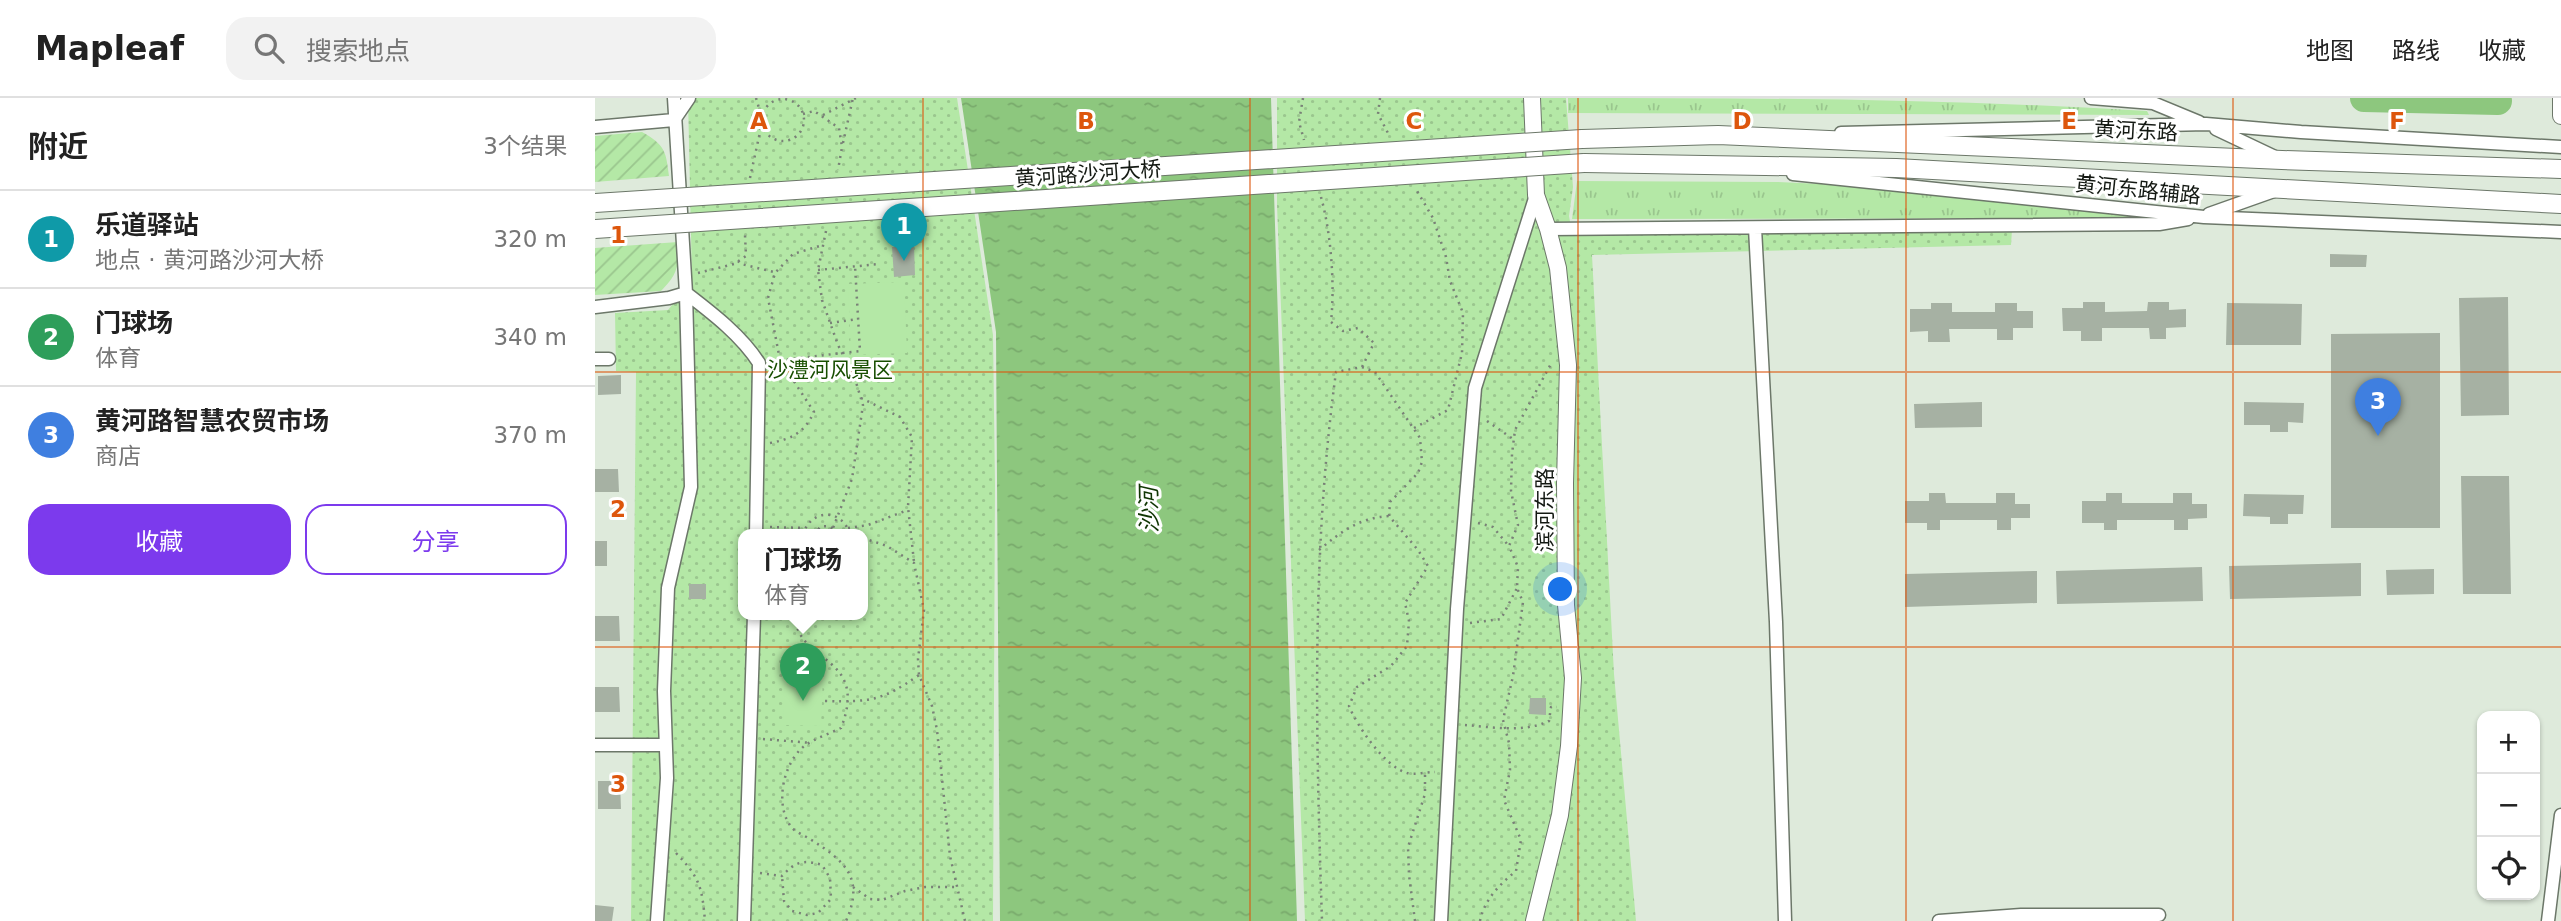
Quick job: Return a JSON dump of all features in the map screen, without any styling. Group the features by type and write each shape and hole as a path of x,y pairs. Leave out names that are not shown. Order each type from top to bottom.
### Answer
{"main road":[{"name":"黄河东路","path":"1582,139 1717,135 2561,170"},
{"name":"黄河路沙河大桥","path":"595,203 1582,139"},
{"name":"黄河路沙河大桥","path":"595,229 1584,163 1713,165"},
{"path":"1713,165 1896,168 2561,204"}],"street":[{"path":"657,921 667,778 664,691 668,588 691,487 686,289 674,98"},
{"path":"674,120 689,98"},
{"name":"滨河东路","path":"1532,98 1536,195 1558,268 1567,353 1566,605 1573,678 1569,746 1560,815 1534,921"},
{"path":"2091,98 2171,104 2282,160"},
{"path":"2561,98 2561,116"},
{"path":"595,127 674,120"},
{"path":"1717,135 2206,124 2561,147"},
{"name":"黄河东路辅路","path":"1713,165 2203,216 2561,232"},
{"path":"1548,229 2159,224 2203,216 2282,188"},
{"path":"1441,921 1456,625 1475,388 1536,195"},
{"path":"1755,228 1776,622 1785,921"},
{"path":"595,307 669,298 686,289"},
{"path":"686,289 752,352 759,363 756,529"},
{"path":"595,359 609,359"},
{"path":"744,921 754,620"},
{"path":"595,746 665,745"},
{"path":"2548,921 2561,818"},
{"path":"1939,921 2021,915 2159,915"}],"path":[{"path":"751,174 762,123 757,98"},
{"path":"1303,98 1299,122 1306,148"},
{"path":"1380,98 1378,114 1389,136"},
{"path":"762,116 775,99 795,103 803,114 799,133 787,140 774,139 764,130 762,123"},
{"path":"823,115 854,99"},
{"path":"838,173 854,99"},
{"path":"803,114 814,111 839,128 842,147"},
{"path":"1412,181 1433,218 1446,257 1450,281 1463,313 1462,353 1448,410 1414,428"},
{"path":"1318,186 1325,212 1334,299 1331,322 1343,331 1358,328 1374,343 1362,367"},
{"path":"819,529 824,526 833,528 852,479 863,405 822,300 818,270 828,221"},
{"path":"686,289 697,274 746,256 745,238"},
{"path":"758,445 790,440 809,423 814,412 780,360 768,298 775,273 793,254 823,245"},
{"path":"738,261 775,273"},
{"path":"818,270 879,264"},
{"path":"759,363 860,351 855,266"},
{"path":"830,323 858,318"},
{"path":"1509,546 1518,525 1511,491 1515,430 1552,361 1567,353"},
{"path":"1322,921 1316,738 1319,550 1336,373 1362,367 1375,372 1420,438 1422,462 1417,473 1390,502 1389,516 1428,566 1405,603 1409,621 1407,646 1391,666 1357,687 1349,706 1357,725 1381,754 1406,773 1449,773"},
{"path":"861,398 899,416 912,437 908,510 914,563 924,610 918,659 919,675 932,706 937,730 950,856 965,921"},
{"path":"1473,411 1513,439"},
{"path":"789,529 805,528 809,521 822,514 838,517 848,528 868,525 908,510"},
{"path":"1319,550 1338,533 1368,517 1389,516"},
{"path":"1456,625 1501,619 1517,588 1518,567 1509,546 1493,527 1464,519"},
{"path":"868,540 887,546 914,563"},
{"path":"1480,921 1482,911 1501,884 1516,871 1521,840 1504,800 1510,770 1509,743 1503,728 1523,602 1517,588"},
{"path":"795,620 803,639 843,675 848,711 841,729 801,748 786,773 781,796 783,810 792,828 833,853 847,867 853,887 854,904 846,921"},
{"path":"825,701 879,698 893,693 919,675"},
{"path":"1451,723 1503,728 1538,726 1549,721 1551,707 1571,709"},
{"path":"751,738 812,743"},
{"path":"1415,921 1408,847 1425,794 1425,772"},
{"path":"664,842 690,868 703,889 705,921"},
{"path":"809,861 822,865 830,878 831,899 818,913 807,915 792,911 785,901 782,876 794,863 809,861"},
{"path":"746,872 782,876"},
{"path":"853,887 870,899 882,900 925,887 958,887"}],"green space":[{"name":"沙澧河风景区","path":"688,98 957,98 993,335 993,921 631,921 636,372 616,371 615,313 668,310 692,281"},
{"path":"1277,98 1566,98 1573,187 1569,216 1572,233 2012,230 2011,245 1592,255 1614,674 1636,921 1305,921 1277,205"},
{"path":"1568,98 1930,102 2147,111 2149,115 1568,113"},
{"path":"642,132 660,145 667,160 669,176 595,182 595,136"},
{"path":"1577,181 1778,182 1887,187 2147,213 2143,218 1572,219"},
{"path":"678,242 676,269 661,291 595,295 595,248"},
{"path":"904,282 907,353 851,355 848,284"},
{"path":"785,675 823,676 821,726 783,725"}],"water":[{"name":"沙河","path":"961,98 1271,98 1297,921 1000,921 996,332"}],"building":[{"path":"914,246 915,275 894,277 892,247"},
{"path":"2330,254 2367,255 2366,267 2330,267"},
{"path":"2508,297 2509,415 2461,416 2459,298"},
{"path":"2083,302 2105,302 2105,312 2147,311 2148,302 2169,302 2169,310 2186,309 2186,327 2166,328 2166,339 2150,339 2149,328 2102,328 2102,341 2081,341 2081,331 2063,331 2062,308 2083,308"},
{"path":"1931,303 1952,303 1952,312 1995,312 1995,303 2017,303 2017,311 2033,311 2033,328 2013,328 2013,340 1997,340 1997,329 1949,329 1950,342 1928,342 1928,331 1910,332 1910,309 1931,309"},
{"path":"2227,303 2302,304 2301,345 2226,345"},
{"path":"2440,333 2440,528 2331,528 2331,334"},
{"path":"621,375 621,394 598,395 598,376"},
{"path":"1982,402 1982,427 1915,428 1914,404"},
{"path":"2244,402 2304,403 2303,423 2288,422 2288,432 2270,432 2270,425 2244,425"},
{"path":"595,469 618,469 619,492 595,492"},
{"path":"2461,476 2509,476 2511,594 2463,594"},
{"path":"1929,493 1945,493 1946,503 1996,503 1996,493 2015,493 2015,504 2030,504 2030,518 2011,518 2011,530 1997,530 1997,520 1940,520 1940,530 1927,530 1927,523 1905,523 1905,501 1929,501"},
{"path":"2106,493 2122,493 2122,503 2173,503 2173,493 2192,493 2192,504 2207,504 2207,518 2188,519 2188,530 2174,530 2174,520 2117,520 2117,530 2104,530 2104,523 2082,523 2082,501 2106,501"},
{"path":"2244,494 2304,495 2303,514 2288,514 2288,524 2270,524 2270,517 2243,516"},
{"path":"595,541 607,541 607,566 595,566"},
{"path":"2361,563 2361,596 2230,599 2229,566"},
{"path":"2202,567 2203,601 2057,604 2056,571"},
{"path":"2434,569 2434,594 2387,595 2386,570"},
{"path":"2037,571 2037,603 1905,607 1905,574"},
{"path":"689,584 706,584 706,599 689,599"},
{"path":"595,616 619,616 620,641 595,641"},
{"path":"595,687 619,687 620,712 595,712"},
{"path":"1530,698 1546,698 1546,715 1529,714"},
{"path":"598,781 620,781 621,809 598,809"},
{"path":"595,905 614,907 612,921 595,921"}],"waterway":[{"path":"2364,98 2498,101"}],"place":[{"name":"乐道驿站","path":"904,261"},
{"name":"黄河路智慧农贸市场","path":"2378,436"},
{"name":"门球场","path":"803,701"}]}
